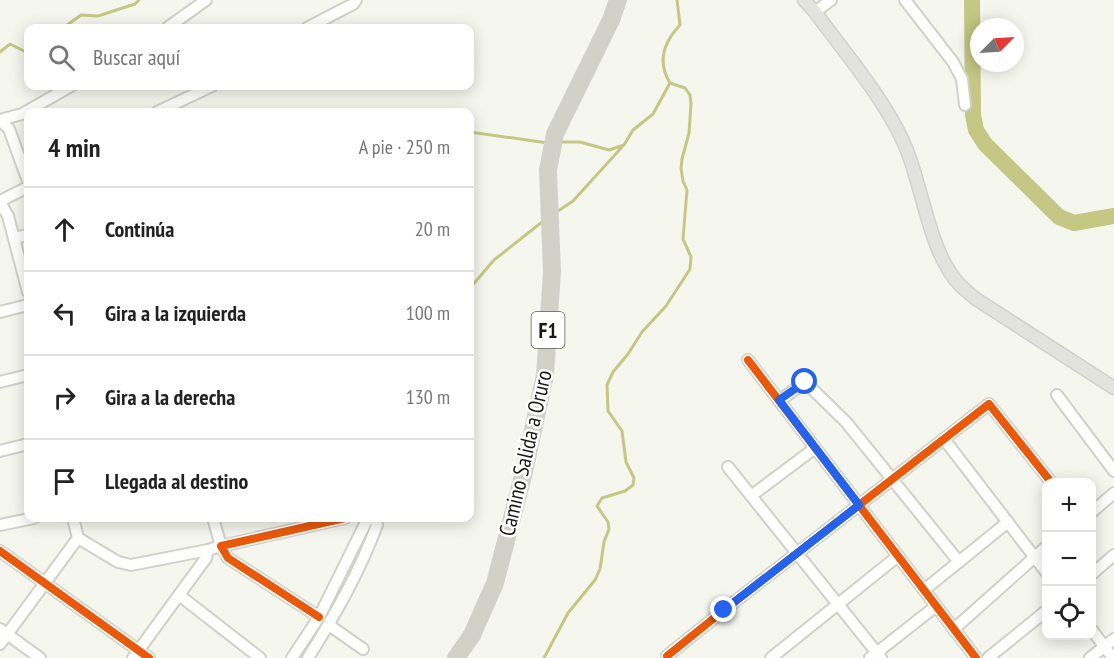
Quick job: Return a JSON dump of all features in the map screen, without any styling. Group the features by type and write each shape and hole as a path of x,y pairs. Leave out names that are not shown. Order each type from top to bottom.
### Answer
{"highway":[{"name":"Camino Salida a Oruro","path":"456,658 472,636 495,583 523,476 545,375 552,272 548,170 555,134 611,20 618,0"}],"main road":[{"path":"611,20 627,0"},
{"path":"804,0 890,117 906,149 934,236 946,265 958,283 976,299 1114,388"}],"street":[{"path":"173,24 206,0"},
{"path":"315,24 353,4 356,0"},
{"path":"815,12 831,0"},
{"path":"905,0 953,62 962,79 965,105"},
{"path":"32,108 64,90"},
{"path":"165,108 204,90"},
{"path":"24,113 0,120 9,129 24,170"},
{"path":"24,189 0,202 8,216 24,277"},
{"path":"14,238 24,236"},
{"path":"0,312 24,306"},
{"path":"748,360 976,658"},
{"path":"0,382 24,376"},
{"path":"779,400 805,382 846,422 959,562"},
{"path":"1057,395 1114,471"},
{"path":"667,656 989,404 1047,478"},
{"path":"944,439 1042,565"},
{"path":"0,451 24,445"},
{"path":"751,495 815,447"},
{"path":"728,467 838,604 876,656 936,606"},
{"path":"1096,509 1114,493"},
{"path":"0,525 24,520"},
{"path":"74,522 78,538 118,562 131,565 208,550 327,522"},
{"path":"214,522 221,546 228,558 319,617"},
{"path":"292,658 319,617 367,522"},
{"path":"308,658 329,625 363,561 377,525 376,522"},
{"path":"924,590 1008,522"},
{"path":"0,644 4,632 45,584 78,538"},
{"path":"136,654 206,558 208,550"},
{"path":"0,551 136,654 149,658"},
{"path":"954,629 1042,551"},
{"path":"1096,571 1114,555"},
{"path":"771,658 898,556"},
{"path":"179,595 261,658"},
{"path":"987,658 1042,615"},
{"path":"329,625 363,649"},
{"path":"4,632 40,658"},
{"path":"1096,635 1113,658"},
{"path":"1090,658 1114,639"}],"waterway":[{"path":"69,24 81,15 98,16 135,4 139,0"},
{"path":"544,658 568,613 595,580 600,569 604,542 609,529 608,522 597,506 602,498 625,491 633,485 634,478 626,462 622,431 608,411 607,385 613,372 642,332 666,306 690,269 691,257 683,239 687,190 681,168 689,133 690,95 685,88 670,83 663,60 666,45 680,25 677,0"},
{"path":"972,0 973,115 976,130 985,144 1059,217 1074,223 1114,216"},
{"path":"0,52 10,44 24,51"},
{"path":"562,142 580,142 609,150 624,145 633,130 653,114 670,83"},
{"path":"474,133 548,143"},
{"path":"558,211 573,201 622,147"},
{"path":"474,283 494,260 542,222"}],"cycle path":[{"path":"748,360 976,658"},
{"path":"667,656 989,404 1048,478"},
{"path":"319,617 228,558 221,546 327,522"},
{"path":"0,551 149,658"}],"route":[{"path":"724,610 859,505 779,400 805,382"}]}
